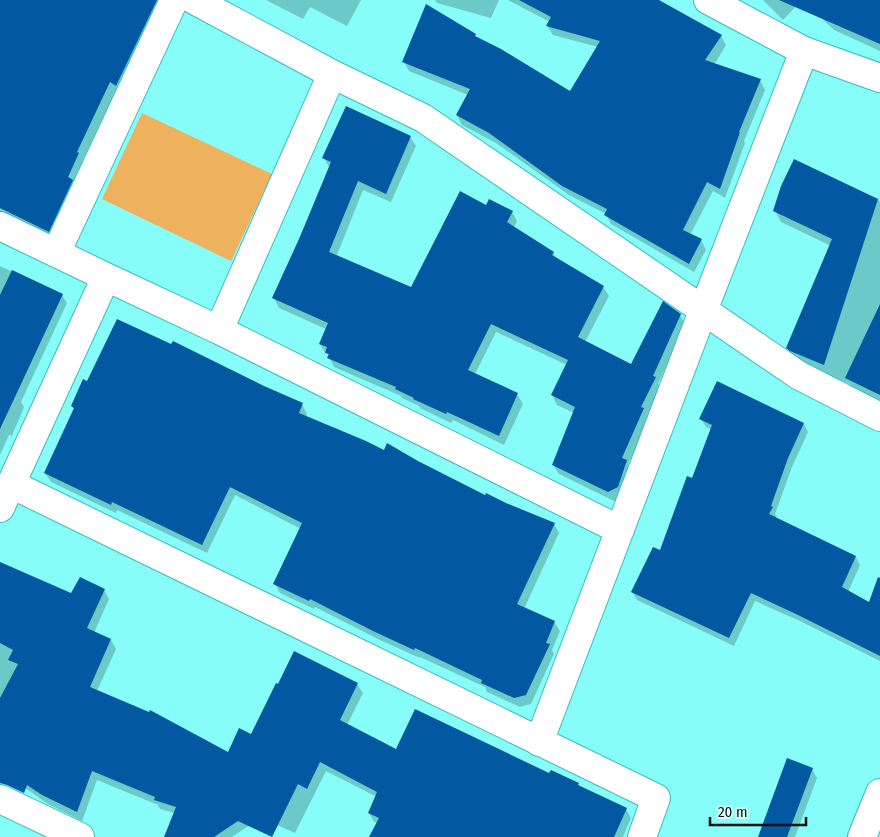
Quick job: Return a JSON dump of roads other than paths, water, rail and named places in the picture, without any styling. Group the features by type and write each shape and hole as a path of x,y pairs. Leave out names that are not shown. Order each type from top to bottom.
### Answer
{"street":[{"path":"56,253 174,0"},
{"path":"194,0 332,74 423,118 798,375 880,417"},
{"path":"708,0 804,51 880,78"},
{"path":"539,742 804,51"},
{"path":"219,330 332,74"},
{"path":"0,226 219,330 620,530"},
{"path":"0,508 106,277"},
{"path":"11,484 656,798 642,837"},
{"path":"862,837 880,793"},
{"path":"0,799 80,837"}]}
